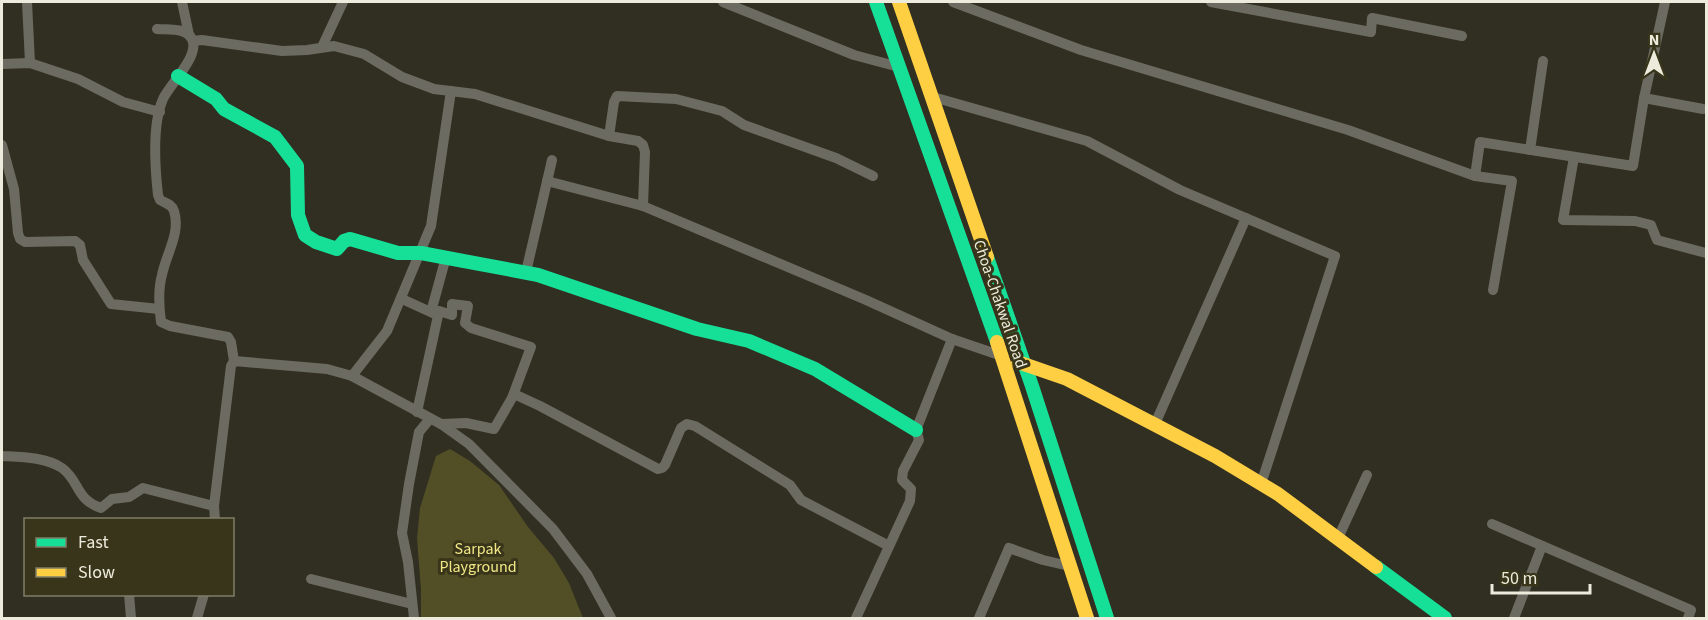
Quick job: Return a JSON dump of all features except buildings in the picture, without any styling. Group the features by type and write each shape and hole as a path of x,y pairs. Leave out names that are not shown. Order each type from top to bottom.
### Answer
{"main road":[{"name":"Choa-Chakwal Road","path":"876,2 1002,356 1087,618"},
{"path":"899,2 1024,364 1107,618"},
{"path":"178,76 216,99 224,109 275,137 291,156 297,166 298,215 305,236 316,242 337,249 350,239 398,253 421,253 526,272 697,329 749,340 815,369 916,430"},
{"path":"1002,356 1067,379 1215,456 1278,494 1445,618"}],"street":[{"path":"27,2 30,63"},
{"path":"182,2 194,46 189,61 163,99 156,135 158,195 160,200 172,206 176,233 161,276 159,309 161,322 170,326 228,337 231,342 234,361 231,366 214,506 215,518"},
{"path":"322,47 343,2"},
{"path":"723,2 854,55 899,67"},
{"path":"953,2 1081,50 1348,130 1475,176 1512,181 1493,290"},
{"path":"1211,2 1371,32 1372,18 1462,36"},
{"path":"1475,176 1480,142 1633,166 1644,98 1665,2"},
{"path":"157,29 182,30 191,38 282,51 334,45 364,54 402,77 434,89 475,94 609,136 638,141 643,145 645,152 643,206"},
{"path":"1530,150 1544,61"},
{"path":"2,64 30,63 78,79 123,102 160,112"},
{"path":"352,376 387,331 431,226 451,91"},
{"path":"609,136 617,96 676,99 722,111 744,125 836,158 873,176"},
{"path":"933,98 1087,141 1180,190 1335,256 1261,484"},
{"path":"1644,98 1702,109"},
{"path":"2,145 14,189 20,239 26,242 75,241 80,245 82,260 111,304 159,309"},
{"path":"1575,157 1563,220 1635,221 1651,225 1658,240 1707,253"},
{"path":"526,272 552,160"},
{"path":"547,181 643,206 952,339 1002,356"},
{"path":"1155,424 1246,218"},
{"path":"417,412 446,258"},
{"path":"402,299 434,314"},
{"path":"434,314 439,311 452,315 452,304 468,306 465,323 471,328 531,347 514,394 494,429 466,423 441,424"},
{"path":"856,618 912,495 911,489 902,480 903,471 919,441 916,430 952,339"},
{"path":"234,361 327,369 352,376 405,403 429,420 441,424 469,444 553,529 587,574 611,618"},
{"path":"514,394 658,469 665,465 681,428 687,424 695,426 790,485 801,500 889,546"},
{"path":"414,618 408,562 402,534 408,484 419,432 429,420"},
{"path":"2,456 45,461 62,468 89,504 101,508 112,499 129,497 143,488 214,506"},
{"path":"1338,538 1367,475"},
{"path":"1492,524 1691,610 1688,618"},
{"path":"1515,618 1542,546"},
{"path":"979,618 1009,548 1069,566"},
{"path":"311,579 412,604"},
{"path":"129,596 131,618"},
{"path":"197,618 203,596"}],"green space":[{"name":"Sarpak Playground","path":"450,449 470,461 499,485 528,527 554,558 569,583 583,618 421,618 417,538 420,508 436,456"}],"traffic: fast":[{"path":"876,2 997,342"},
{"path":"178,76 216,99 224,109 275,137 297,166 298,215 305,235 316,242 337,249 344,241 350,239 398,253 421,253 538,275 697,329 749,341 815,369 916,430"},
{"path":"987,257 1032,386 1107,618"},
{"path":"1376,567 1445,618"}],"traffic: slow":[{"path":"899,2 987,257"},
{"path":"997,342 1087,618"},
{"path":"1018,362 1067,379 1215,456 1278,494 1376,567"}]}
